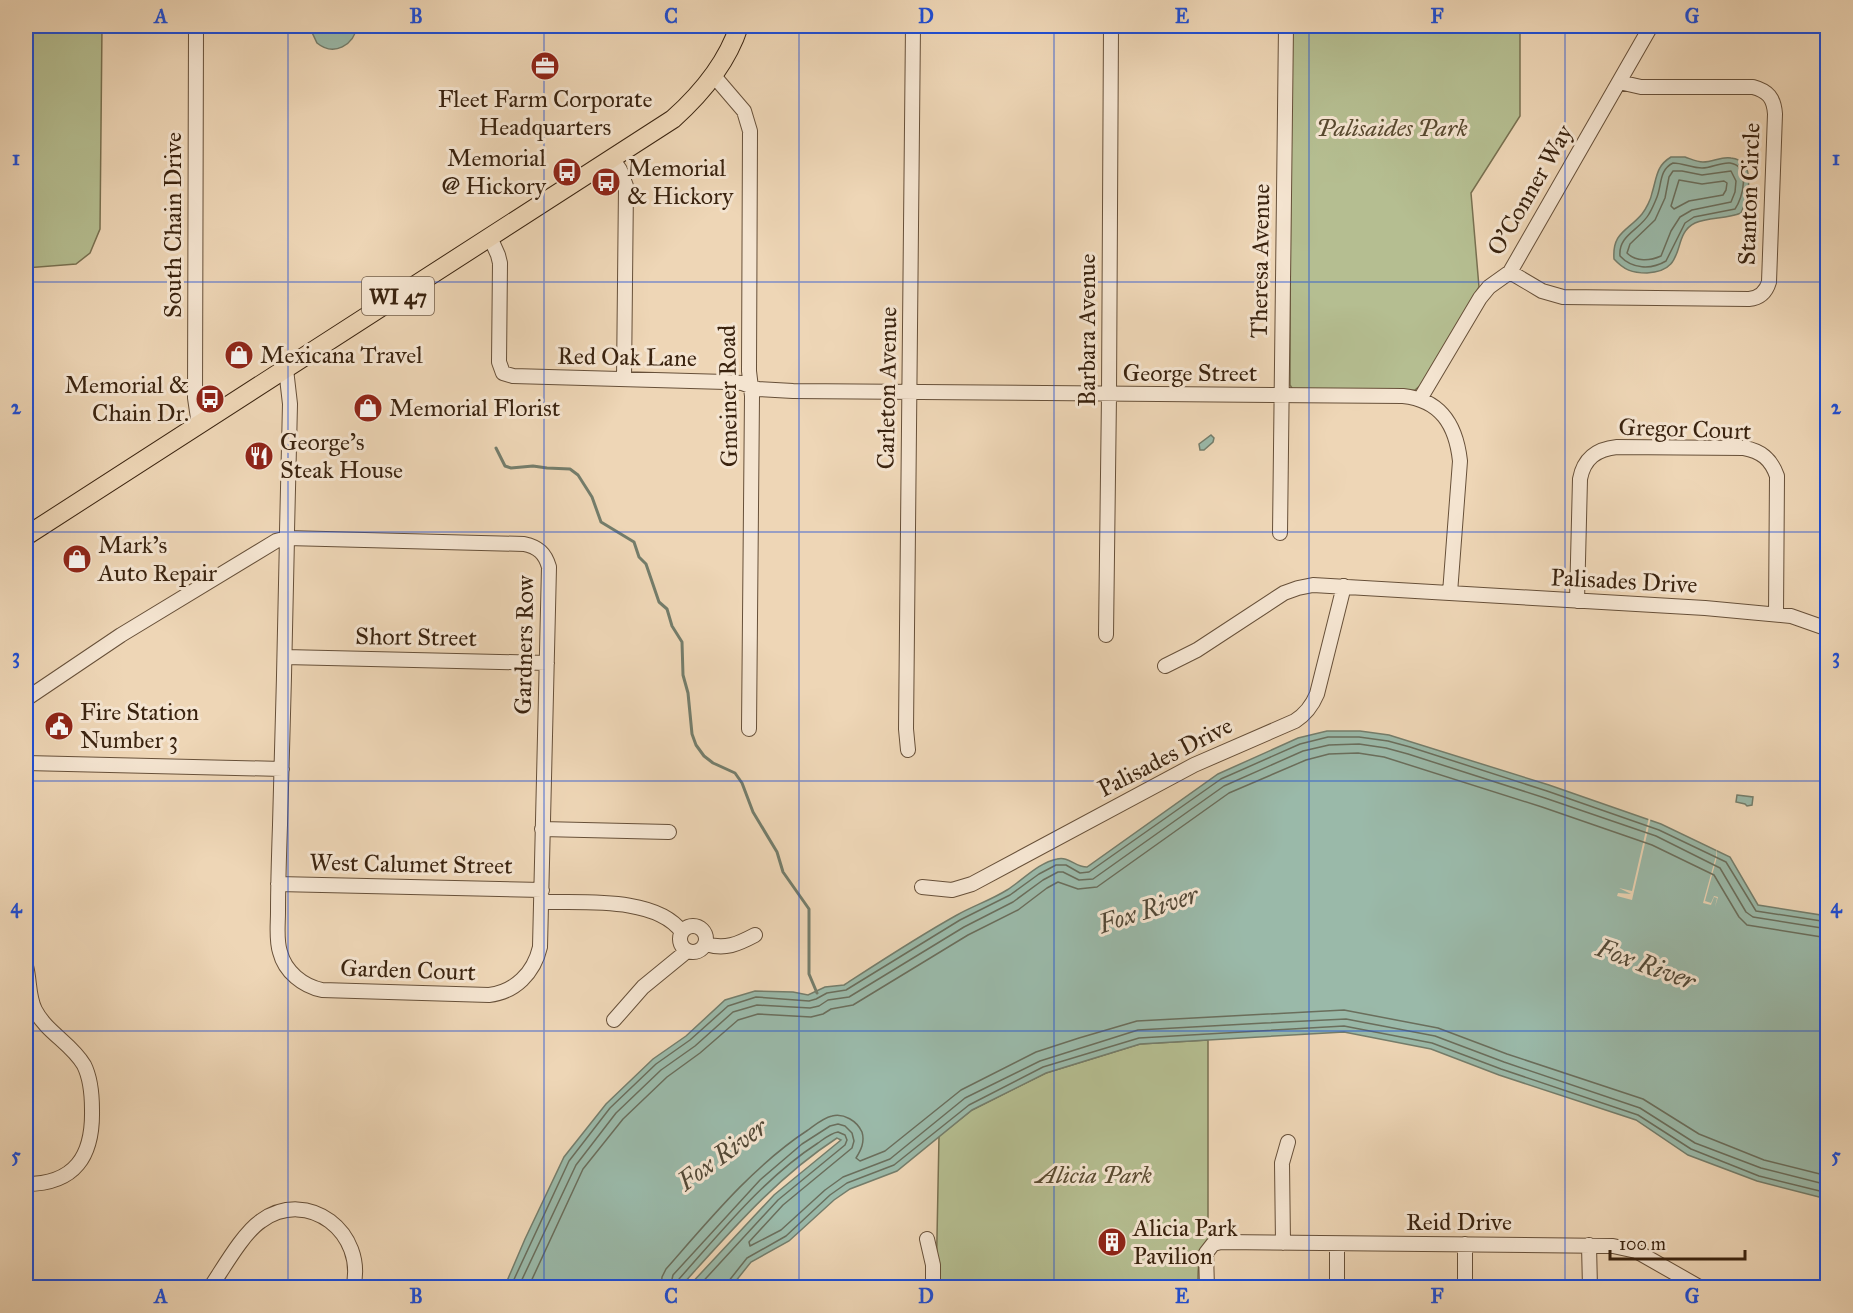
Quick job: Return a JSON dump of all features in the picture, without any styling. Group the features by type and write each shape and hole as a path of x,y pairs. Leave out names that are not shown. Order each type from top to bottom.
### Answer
{"main road":[{"name":"WI 47","path":"26,536 673,119 714,76 739,26"}],"street":[{"name":"South Chain Drive","path":"196,26 195,398 199,425"},
{"name":"Carleton Avenue","path":"908,750 906,729 913,26"},
{"name":"Barbara Avenue","path":"1106,635 1111,26"},
{"name":"Theresa Avenue","path":"1280,533 1286,26"},
{"name":"O'Conner Way","path":"1420,399 1480,298 1489,287 1510,272 1652,26"},
{"name":"Gmeiner Road","path":"714,76 744,111 750,131 749,729"},
{"name":"Stanton Circle","path":"1510,272 1542,291 1563,297 1749,299 1759,296 1767,288 1775,114 1771,97 1761,89 1753,87 1641,87 1619,82"},
{"path":"612,158 626,186 624,379"},
{"name":"Red Oak Lane","path":"490,237 500,263 499,362 503,372 513,376 726,382 751,386"},
{"path":"278,884 290,404 286,369"},
{"name":"George Street","path":"751,386 772,390 1403,396 1420,399 1431,404 1447,419 1456,436 1458,447 1460,461 1450,593"},
{"name":"Gregor Court","path":"1577,601 1580,479 1581,471 1589,458 1601,450 1617,447 1744,448 1765,456 1776,476 1776,614"},
{"path":"26,699 121,635 262,548 287,538"},
{"name":"Gardners Row","path":"287,538 524,544 537,548 547,559 549,567 542,896"},
{"name":"Palisades Drive","path":"1166,666 1197,650 1284,593 1313,585 1776,614 1801,619 1827,629"},
{"name":"Palisades Drive","path":"922,887 952,890 972,884 1194,765 1296,721 1309,710 1317,694 1344,586"},
{"name":"Short Street","path":"285,657 547,663"},
{"path":"26,763 282,769"},
{"path":"542,829 669,832"},
{"name":"West Calumet Street","path":"278,884 542,896 625,904 660,915 682,932"},
{"name":"Garden Court","path":"278,884 278,936 282,958 295,976 308,986 322,990 489,995 505,991 525,977 537,958 542,896"},
{"path":"614,1020 643,987 687,951 700,951 706,944 706,935 701,928 688,927 682,932 680,941 687,951"},
{"path":"706,944 714,947 727,947 755,935"},
{"path":"26,966 30,997 36,1013 46,1026 75,1052 85,1067 91,1084 92,1118 89,1146 83,1158 74,1168 56,1180 26,1184"},
{"path":"1283,1243 1282,1163 1288,1142"},
{"path":"210,1287 255,1226 272,1215 291,1210 319,1214 340,1229 349,1242 354,1257 353,1287"},
{"path":"927,1239 933,1265 933,1287"},
{"name":"Reid Drive","path":"1207,1287 1206,1253 1213,1244 1221,1242 1589,1245 1628,1248 1701,1287"},
{"path":"1337,1244 1337,1287"},
{"path":"1465,1244 1465,1287"},
{"path":"1589,1245 1590,1287"}],"green space":[{"path":"26,26 102,26 100,229 90,253 76,264 26,268 26,197 32,176 26,116"},
{"name":"Palisaides Park","path":"1291,26 1520,26 1520,116 1471,193 1479,287 1422,384 1415,390 1293,390 1290,385"},
{"name":"Alicia Park","path":"1208,1040 1208,1239 1200,1256 1198,1287 936,1288 939,1136 972,1110 1046,1073 1140,1044"}],"water":[{"path":"309,26 357,26 348,43 336,49 330,49 317,43"},
{"path":"1671,157 1685,157 1703,162 1728,158 1739,161 1745,166 1749,181 1744,206 1741,213 1700,221 1687,229 1669,266 1660,271 1647,273 1629,270 1614,259 1618,237 1644,212 1660,168"},
{"path":"1211,435 1214,438 1213,442 1204,450 1200,450 1199,444"},
{"name":"Fox River","path":"1327,731 1360,731 1389,735 1549,785 1661,824 1730,857 1758,905 1827,916 1827,1199 1757,1181 1688,1155 1636,1120 1499,1075 1431,1049 1344,1032 1140,1044 1046,1073 972,1110 897,1171 850,1189 834,1200 789,1241 751,1262 731,1287 688,1287 774,1195 841,1140 837,1138 815,1153 775,1187 683,1284 687,1287 504,1288 564,1157 606,1104 653,1059 686,1036 725,1000 755,991 793,992 808,995 825,987 844,985 943,923 1007,890 1043,864 1061,858 1087,867 1218,774 1298,738"},
{"path":"1737,795 1753,797 1752,805 1747,806 1736,802"}],"pier":[{"path":"1649,817 1651,817 1632,900 1617,896 1618,893 1631,894 1619,888 1632,891"},
{"path":"1716,847 1717,857 1705,901 1711,903 1714,896 1718,897 1715,907 1717,898 1714,897 1711,905 1703,903 1716,856"}],"waterway":[{"path":"496,448 505,466 511,468 533,466 570,469 578,475 592,497 601,522 634,542 639,557 646,564 659,602 667,609 672,626 682,642 683,675 688,693 692,734 696,745 704,756 713,763 735,773 742,783 753,812 777,852 783,872 809,909 809,974 817,993"}],"place":[{"name":"Fleet Farm Corporate Headquarters","path":"545,66"},
{"name":"Memorial @ Hickory","path":"567,172"},
{"name":"Memorial & Hickory","path":"606,182"},
{"name":"Mexicana Travel","path":"239,355"},
{"name":"Memorial & Chain Dr.","path":"210,399"},
{"name":"Memorial Florist","path":"368,408"},
{"name":"George's Steak House","path":"259,456"},
{"name":"Mark's Auto Repair","path":"77,559"},
{"name":"Fire Station Number 3","path":"59,726"},
{"name":"Alicia Park Pavilion","path":"1112,1242"}]}
